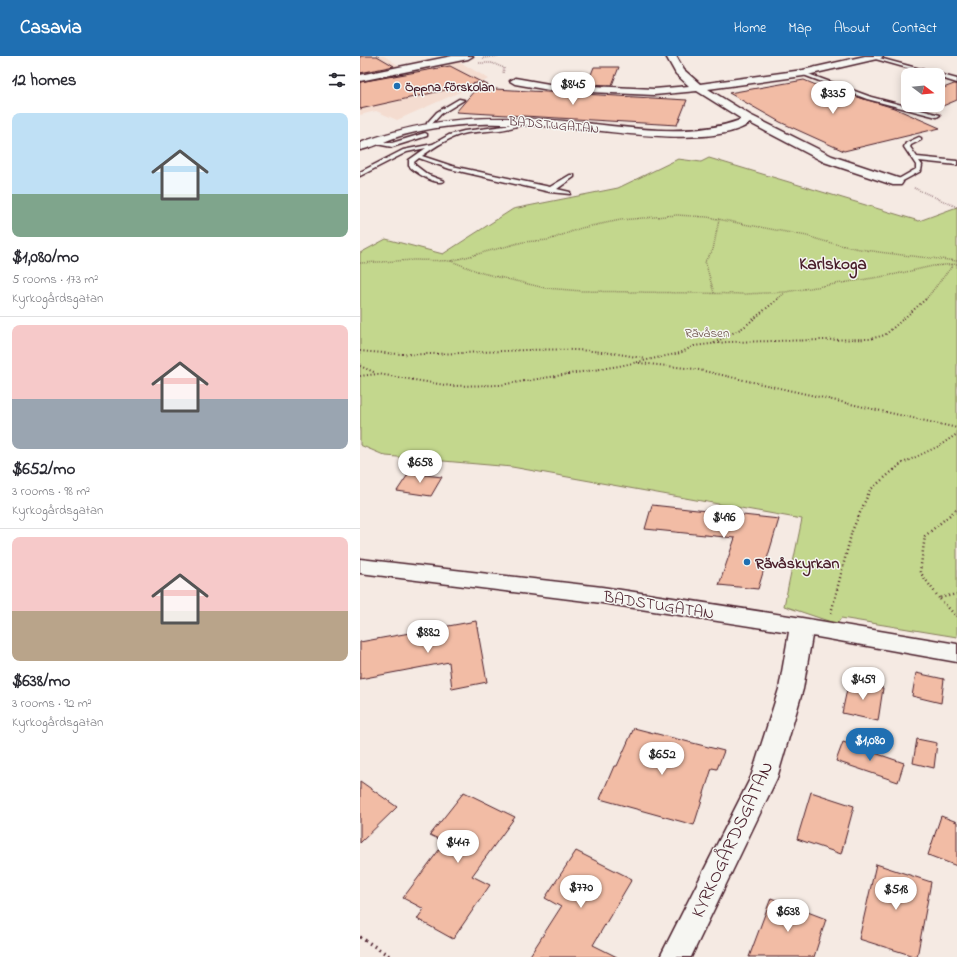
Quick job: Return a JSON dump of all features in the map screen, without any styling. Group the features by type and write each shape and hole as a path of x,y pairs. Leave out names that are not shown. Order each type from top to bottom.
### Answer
{"street":[{"path":"671,56 685,78 698,88 746,117 828,159 897,182"},
{"path":"515,80 549,86 654,92 698,88 803,73 855,58 876,57"},
{"path":"360,78 472,60"},
{"name":"BADSTUGATAN","path":"365,144 400,131 429,124 487,120 524,121 626,130 688,133 737,126 745,122 746,117"},
{"name":"BADSTUGATAN","path":"360,566 602,595 802,626 957,653"},
{"name":"KYRKOGÅRDSGATAN","path":"675,957 764,778 791,689 802,626"}],"lane":[{"path":"876,57 913,68"},
{"path":"803,73 869,98 938,115"},
{"path":"945,77 957,81"},
{"path":"429,124 439,113 461,100"},
{"path":"441,181 426,176 412,166 411,161 435,145 464,132 511,126 524,121"},
{"path":"365,144 392,145 425,135"},
{"path":"897,182 917,172 919,167 907,147 908,144 919,139"},
{"path":"360,174 405,151 435,145"},
{"path":"418,156 450,167 568,193"},
{"path":"915,159 957,163"},
{"path":"550,190 572,176"}],"path":[{"path":"491,57 492,63"},
{"path":"472,60 492,63 504,68 503,73 500,76 515,80"},
{"path":"897,182 928,193 957,207"},
{"path":"360,263 414,260 451,261 523,242 549,240 582,228 620,220 677,215 718,220 808,236 841,245 957,263"},
{"path":"714,293 706,261 713,250 718,220"},
{"path":"451,261 482,273 544,288 582,291 644,290 714,293 785,292 892,275 933,266 953,265 957,263"},
{"path":"360,366 378,374 451,386 500,385 648,360 680,353 694,346 713,344 870,339 885,335 928,297 953,265"},
{"path":"713,344 744,327 785,292"},
{"path":"360,351 391,354 436,354 540,348 574,348 622,353 648,360"},
{"path":"636,362 695,369 957,428"},
{"path":"360,376 378,374"},
{"path":"830,618 852,531 870,490 902,464 939,446 957,434"},
{"path":"957,509 925,536 920,572 939,598 957,617"},
{"path":"939,598 957,594"},
{"path":"360,937 391,957"}],"shaded area":[{"path":"360,56 384,56 401,67 360,75"},
{"path":"460,62 489,79 397,120 376,111 360,115 360,82"}],"green space":[{"name":"Rävåsen","path":"709,158 919,221 957,207 957,637 841,618 837,624 784,606 802,519 512,467 386,456 360,445 360,253 386,239 443,254 513,209 618,188 678,159 701,162"}],"building":[{"path":"360,56 377,56 394,66 360,73"},
{"path":"450,66 481,82 360,109 360,82"},
{"path":"594,67 619,67 612,85 560,83 562,76 590,77"},
{"path":"804,80 842,96 848,94 894,108 940,128 844,151 780,122 729,93"},
{"path":"482,82 495,89 687,100 677,125 456,112"},
{"path":"957,84 957,100 945,105 945,87"},
{"path":"409,473 442,477 431,496 397,491"},
{"name":"Rävåskyrkan","path":"652,505 779,519 758,589 719,585 735,538 645,529"},
{"path":"476,621 487,682 452,689 449,662 360,679 360,642"},
{"path":"916,673 944,679 941,703 912,696"},
{"path":"849,680 883,688 878,721 842,713"},
{"path":"634,728 724,751 717,769 712,768 694,825 600,799 614,766 617,766"},
{"path":"917,739 937,743 934,768 913,763"},
{"path":"843,742 904,763 898,782 836,761"},
{"path":"360,781 397,807 360,843"},
{"path":"464,792 515,817 472,876 490,885 453,939 417,919 424,909 403,898 445,842 430,835"},
{"path":"811,792 854,806 841,854 797,839"},
{"path":"941,816 957,822 957,866 928,855"},
{"path":"576,851 632,879 593,945 617,957 529,957 561,907 545,898"},
{"path":"876,864 931,882 917,957 859,939"},
{"path":"771,898 826,919 814,957 749,957"}],"place":[{"name":"Öppna förskolan","path":"397,86"},
{"name":"Rävåskyrkan","path":"747,562"}],"district":[{"name":"Karlskoga","path":"833,263"}]}
